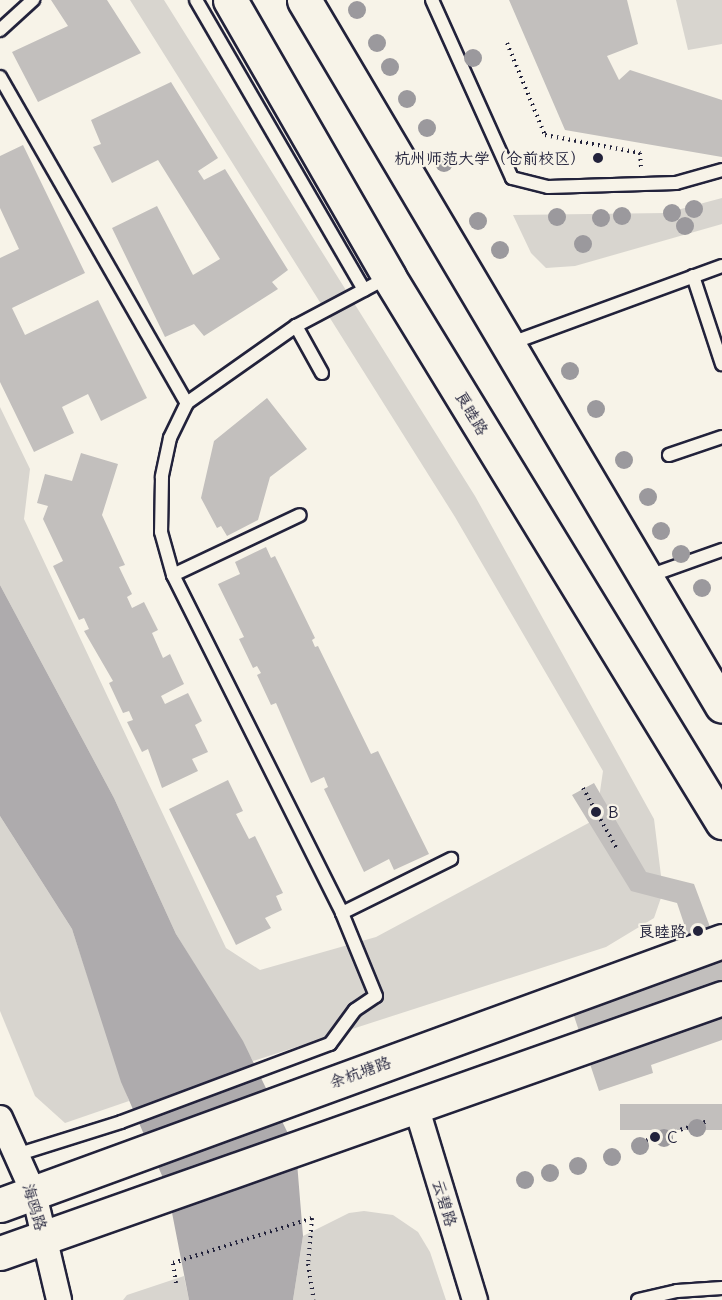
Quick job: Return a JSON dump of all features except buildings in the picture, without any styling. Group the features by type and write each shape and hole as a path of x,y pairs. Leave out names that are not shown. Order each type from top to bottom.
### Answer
{"main road":[{"name":"良睦路","path":"230,0 377,284 722,822"},
{"path":"303,0 722,706"},
{"name":"余杭塘路","path":"0,1205 34,1194 139,1152 722,941"},
{"path":"0,1254 123,1213 722,998"}],"street":[{"name":"云碧路","path":"416,1106 475,1300"},
{"name":"海鸥路","path":"0,1118 34,1194 59,1300"}],"lane":[{"path":"0,30 33,0"},
{"path":"16,1155 121,1122 330,1044 355,1010 376,996 342,913 173,575 161,532 162,477 170,438 187,404 296,326 377,284 196,0"},
{"path":"432,0 512,178 548,187 676,183 722,170"},
{"path":"0,77 187,404"},
{"path":"507,345 722,266"},
{"path":"693,276 722,364"},
{"path":"296,326 322,372"},
{"path":"669,455 722,437"},
{"path":"173,575 300,515"},
{"path":"645,577 722,550"},
{"path":"342,913 451,859"},
{"path":"638,1300 677,1291 722,1288"}],"path":[{"path":"507,43 545,135 640,153 643,184"},
{"path":"583,789 616,847"},
{"path":"635,1144 708,1121"},
{"path":"176,1283 173,1263 312,1218 308,1264 314,1300"}],"shaded area":[{"path":"130,0 164,0 475,496 654,819 663,892 654,918 606,947 253,1061 176,934 114,798 0,585 0,407 30,469 24,519 226,948 260,970 376,937 596,819 603,771 455,517"},
{"path":"676,0 722,0 722,44 688,50"},
{"path":"722,198 722,224 575,266 546,268 531,253 513,215 666,213"},
{"path":"0,585 114,798 176,934 243,1041 296,1150 303,1236 293,1300 189,1300 167,1187 121,1082 72,929 0,816"},
{"path":"0,816 72,929 129,1101 65,1123 35,1096 0,1011"},
{"path":"364,1211 393,1215 418,1232 430,1252 446,1300 293,1300 303,1236 349,1213"},
{"path":"184,1276 189,1300 123,1300 127,1295"}],"place":[{"name":"杭州师范大学（仓前校区）","path":"598,158"},
{"name":"B","path":"596,812"},
{"name":"良睦路","path":"698,931"},
{"name":"C","path":"655,1137"}]}
